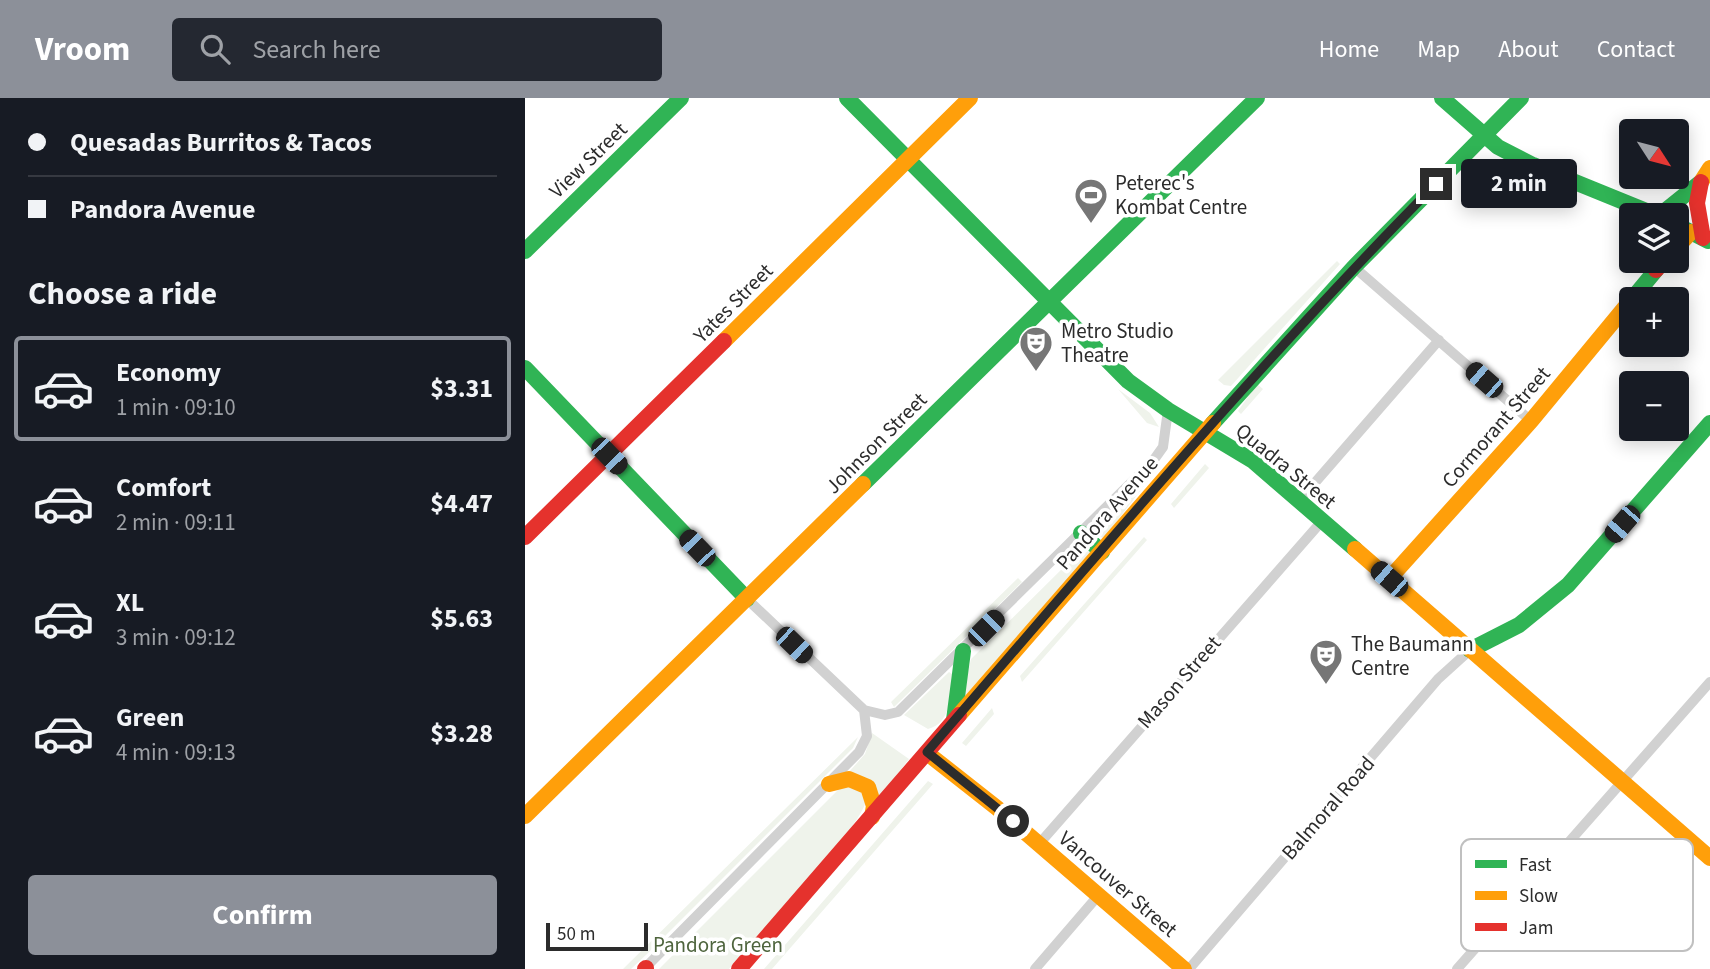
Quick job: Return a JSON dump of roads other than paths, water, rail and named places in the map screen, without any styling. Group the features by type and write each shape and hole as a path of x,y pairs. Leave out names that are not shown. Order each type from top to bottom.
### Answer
{"main road":[{"name":"View Street","path":"525,251 681,98"},
{"name":"Quadra Street","path":"848,98 1128,381 1168,410 1249,458 1688,839"},
{"name":"Yates Street","path":"525,537 970,98"},
{"name":"Johnson Street","path":"525,816 1257,98"},
{"path":"1442,98 1483,136 1534,165 1628,203"},
{"name":"Pandora Avenue","path":"739,969 1205,431 1354,267 1521,98"},
{"path":"1672,203 1705,175"},
{"path":"1695,234 1697,204 1705,175"},
{"name":"Cormorant Street","path":"1641,287 1652,273"},
{"name":"Cormorant Street","path":"1389,579 1531,421 1619,315"},
{"path":"525,368 747,599"},
{"path":"1471,650 1519,625 1568,585 1710,423"},
{"path":"1081,533 1102,552"},
{"path":"954,720 963,651"},
{"name":"Vancouver Street","path":"927,752 1186,969"},
{"path":"829,784 849,779 868,787 874,806 872,817"},
{"name":"Quadra Street","path":"1693,843 1710,858"}],"street":[{"path":"1354,267 1531,421"},
{"path":"1299,501 1439,340"},
{"name":"Pandora Avenue","path":"864,710 885,715 898,712 963,651 1163,447 1168,410"},
{"name":"Mason Street","path":"1039,844 1322,521"},
{"path":"645,969 829,784 863,745 867,736 864,710 747,599"},
{"name":"Balmoral Road","path":"1186,969 1438,679 1471,650"},
{"path":"1572,839 1710,682"},
{"path":"1037,967 1097,897"},
{"path":"1457,969 1473,951"}],"place":[{"name":"Peterec's Kombat Centre","path":"1091,225"},
{"name":"Metro Studio Theatre","path":"1036,373"},
{"name":"The Baumann Centre","path":"1326,686"}],"park label":[{"name":"Pandora Green","path":"718,945"}]}
